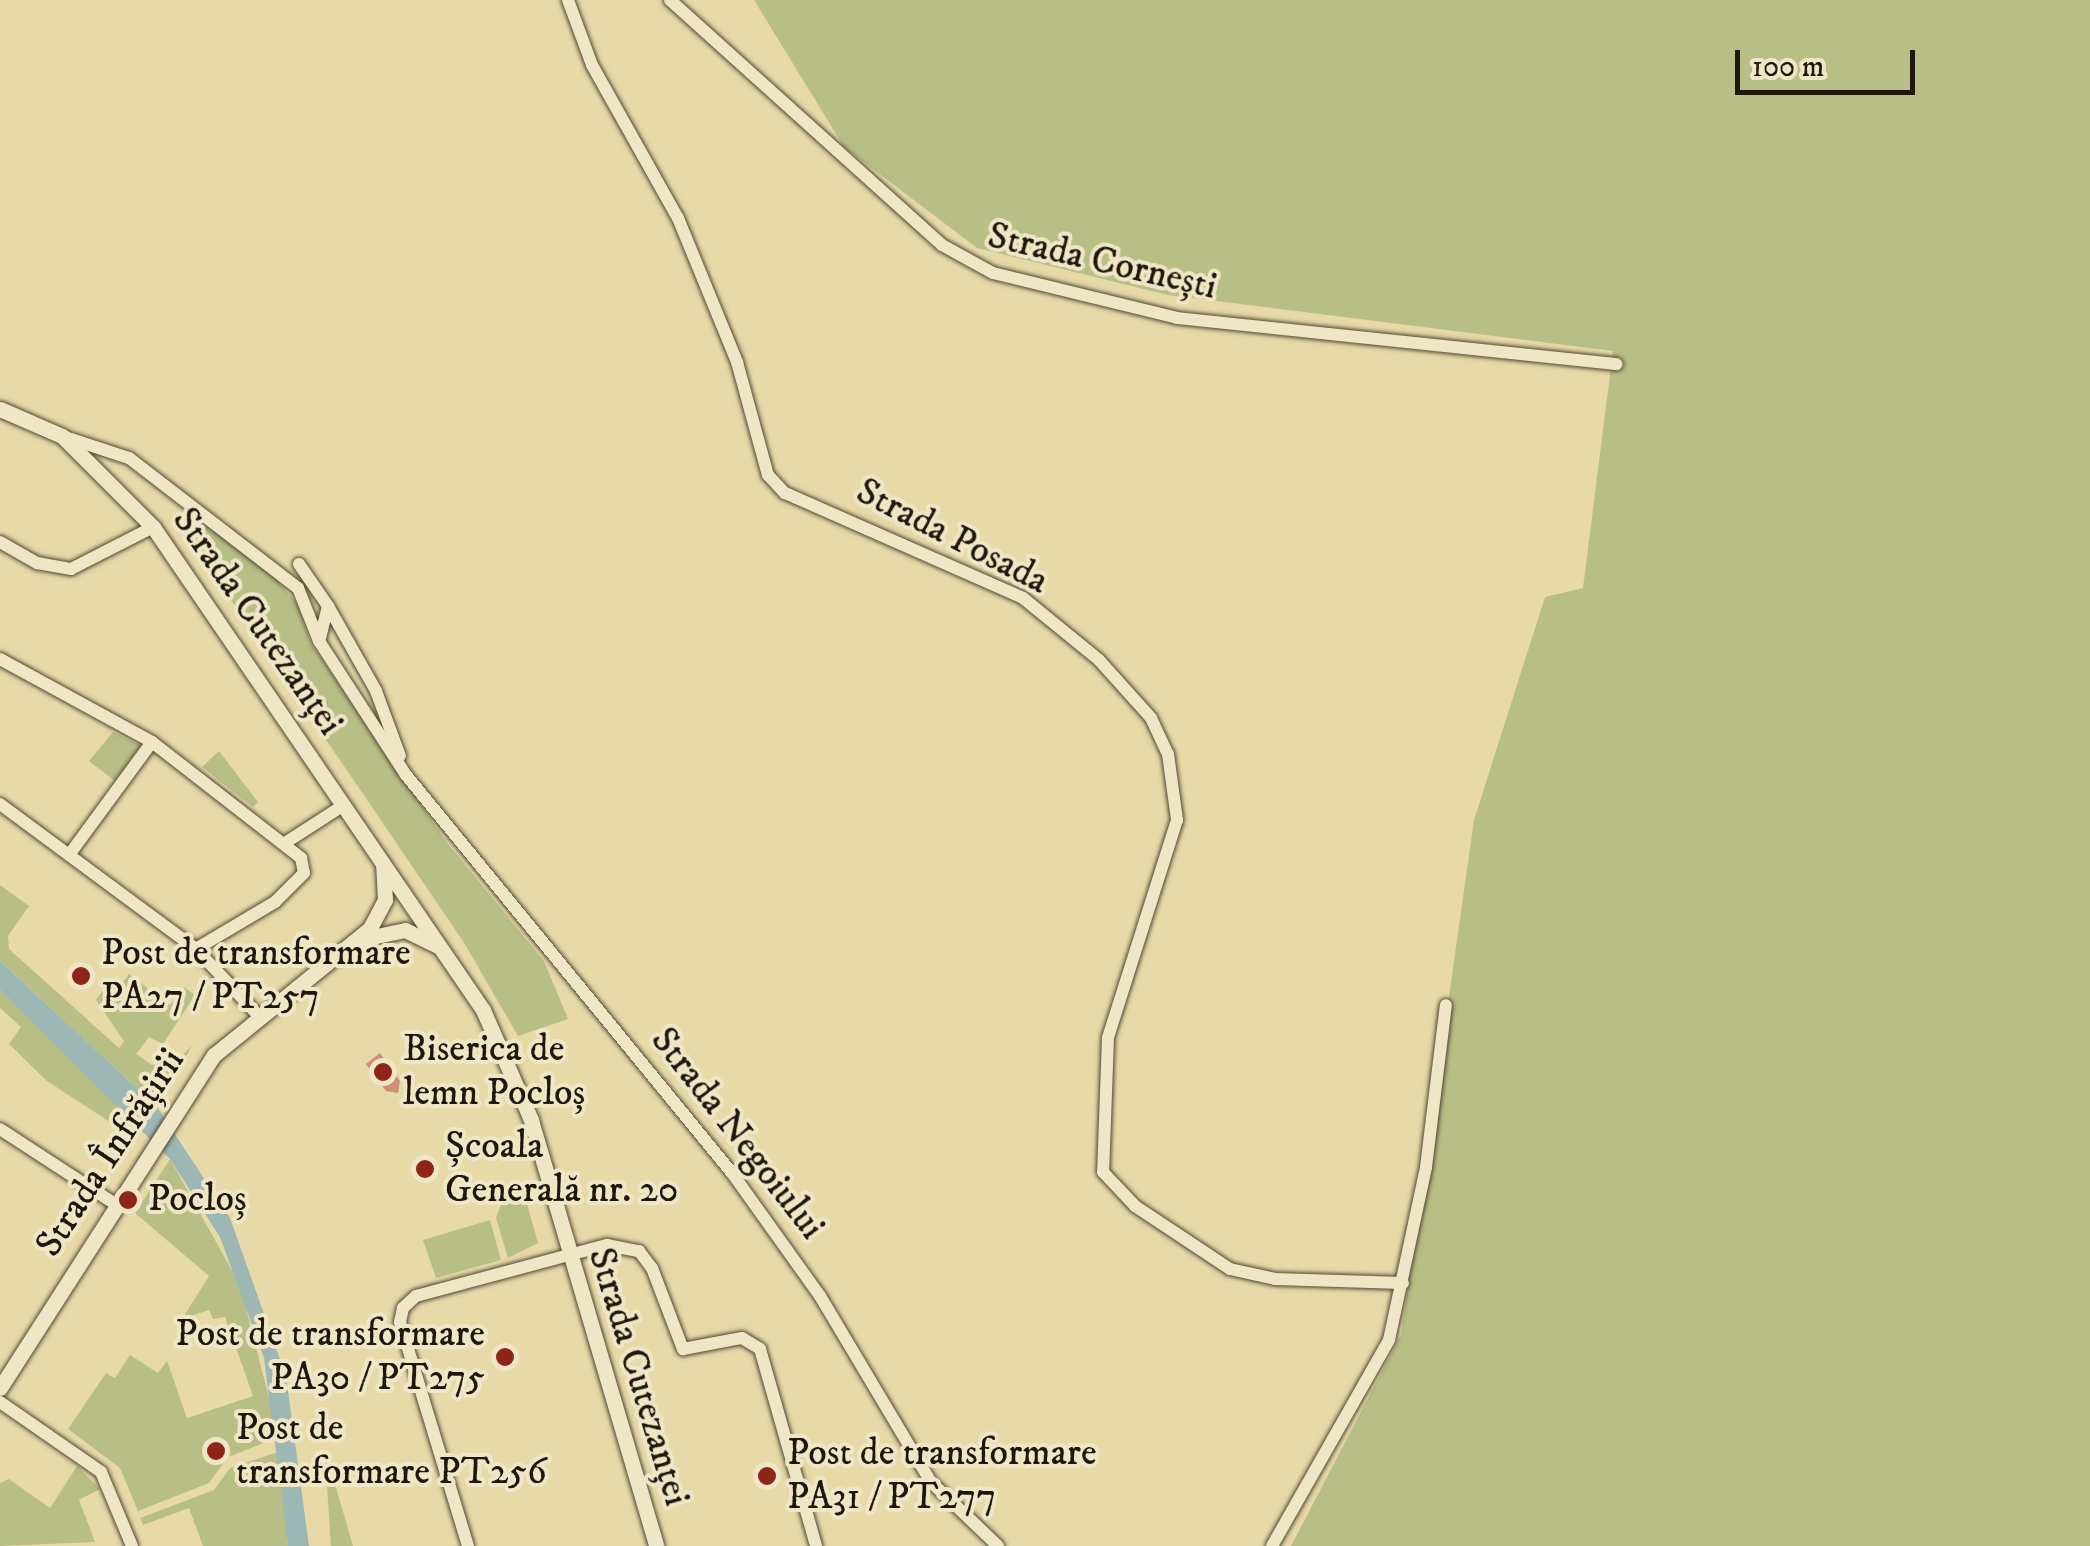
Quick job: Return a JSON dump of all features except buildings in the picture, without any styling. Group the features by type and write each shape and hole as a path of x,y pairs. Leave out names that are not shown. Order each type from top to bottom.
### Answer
{"street":[{"name":"Strada Posada","path":"568,0 592,66 678,218 737,362 768,474 786,493 1023,598 1099,660 1151,718 1168,754 1177,820 1108,1038 1102,1172 1136,1206 1230,1269 1275,1279 1403,1282"},
{"name":"Strada Cornești","path":"670,0 942,245 993,274 1177,318 1617,364"},
{"name":"Strada Negoiului","path":"0,410 130,458 279,566 298,588 319,641 405,773 732,1173 820,1296 931,1482 998,1546"},
{"name":"Strada Cutezanței","path":"62,436 153,527 414,902 510,1060 656,1546"},
{"path":"0,542 70,568 153,527"},
{"name":"Strada Negoiului","path":"299,564 328,606 376,692 405,773"},
{"path":"319,641 328,606"},
{"path":"0,659 152,742 285,844 304,873 274,902 196,949"},
{"path":"69,855 152,742"},
{"path":"0,804 196,949 256,1013"},
{"path":"285,844 344,804 419,898 446,952"},
{"name":"Strada Cutezanței","path":"381,859 383,905"},
{"path":"414,902 383,905 399,929 446,952"},
{"path":"399,929 414,902"},
{"name":"Strada Înfrățirii","path":"0,1388 150,1148 214,1055 256,1013 354,943 383,905"},
{"name":"Strada Înfrățirii","path":"354,943 399,929"},
{"path":"1272,1546 1390,1340 1403,1282 1446,1005"},
{"path":"0,1129 115,1204"},
{"path":"468,1546 400,1322 416,1296 607,1245 639,1252 684,1349 753,1341 794,1454 816,1546"},
{"path":"0,1402 101,1472 132,1546"}],"green space":[{"path":"754,0 2090,0 2090,1546 1291,1546 1401,1335 1474,820 1545,597 1583,588 1613,351 1168,295 977,248 844,147"},
{"path":"196,516 267,568 297,604 311,644 448,844 544,961 568,1019 518,1036 463,941 180,525"},
{"path":"113,732 141,746 115,781 89,761"},
{"path":"219,751 258,802 253,807 202,767"},
{"path":"0,885 29,906 8,936 9,949 119,1048 124,1041 96,1000 111,980 120,986 129,974 170,1005 184,987 195,995 163,1044 149,1037 136,1054 152,1065 176,1061 192,1046 157,1107 0,961"},
{"path":"0,990 142,1129 136,1139 47,1081 9,1044 21,1027 0,1008"},
{"path":"170,1159 240,1285 279,1437 228,1457 209,1483 138,1511 120,1468 68,1429 106,1373 115,1378 130,1355 158,1373 167,1361 187,1418 253,1396 225,1317 213,1319 209,1310 182,1319 209,1276 135,1213"},
{"path":"523,1190 538,1243 508,1258 496,1218 504,1196"},
{"path":"490,1220 501,1260 436,1278 423,1240"},
{"path":"281,1451 288,1546 203,1546 189,1508 143,1525 140,1518 214,1490 230,1468"},
{"path":"325,1455 335,1484 353,1546 331,1546"},
{"path":"77,1466 100,1489 79,1500 95,1542 0,1546 0,1483 9,1479 50,1508"}],"water":[{"path":"0,961 157,1107 230,1218 286,1376 309,1546 288,1546 264,1358 220,1237 170,1159 0,990"}],"place":[{"name":"Post de transformare PA27 / PT257","path":"81,976"},
{"name":"Biserica de lemn Pocloș","path":"383,1072"},
{"name":"Școala Generală nr. 20","path":"425,1169"},
{"name":"Pocloș","path":"128,1200"},
{"name":"Post de transformare PA30 / PT275","path":"505,1357"},
{"name":"Post de transformare PT256","path":"216,1451"},
{"name":"Post de transformare PA31 / PT277","path":"767,1476"}]}
